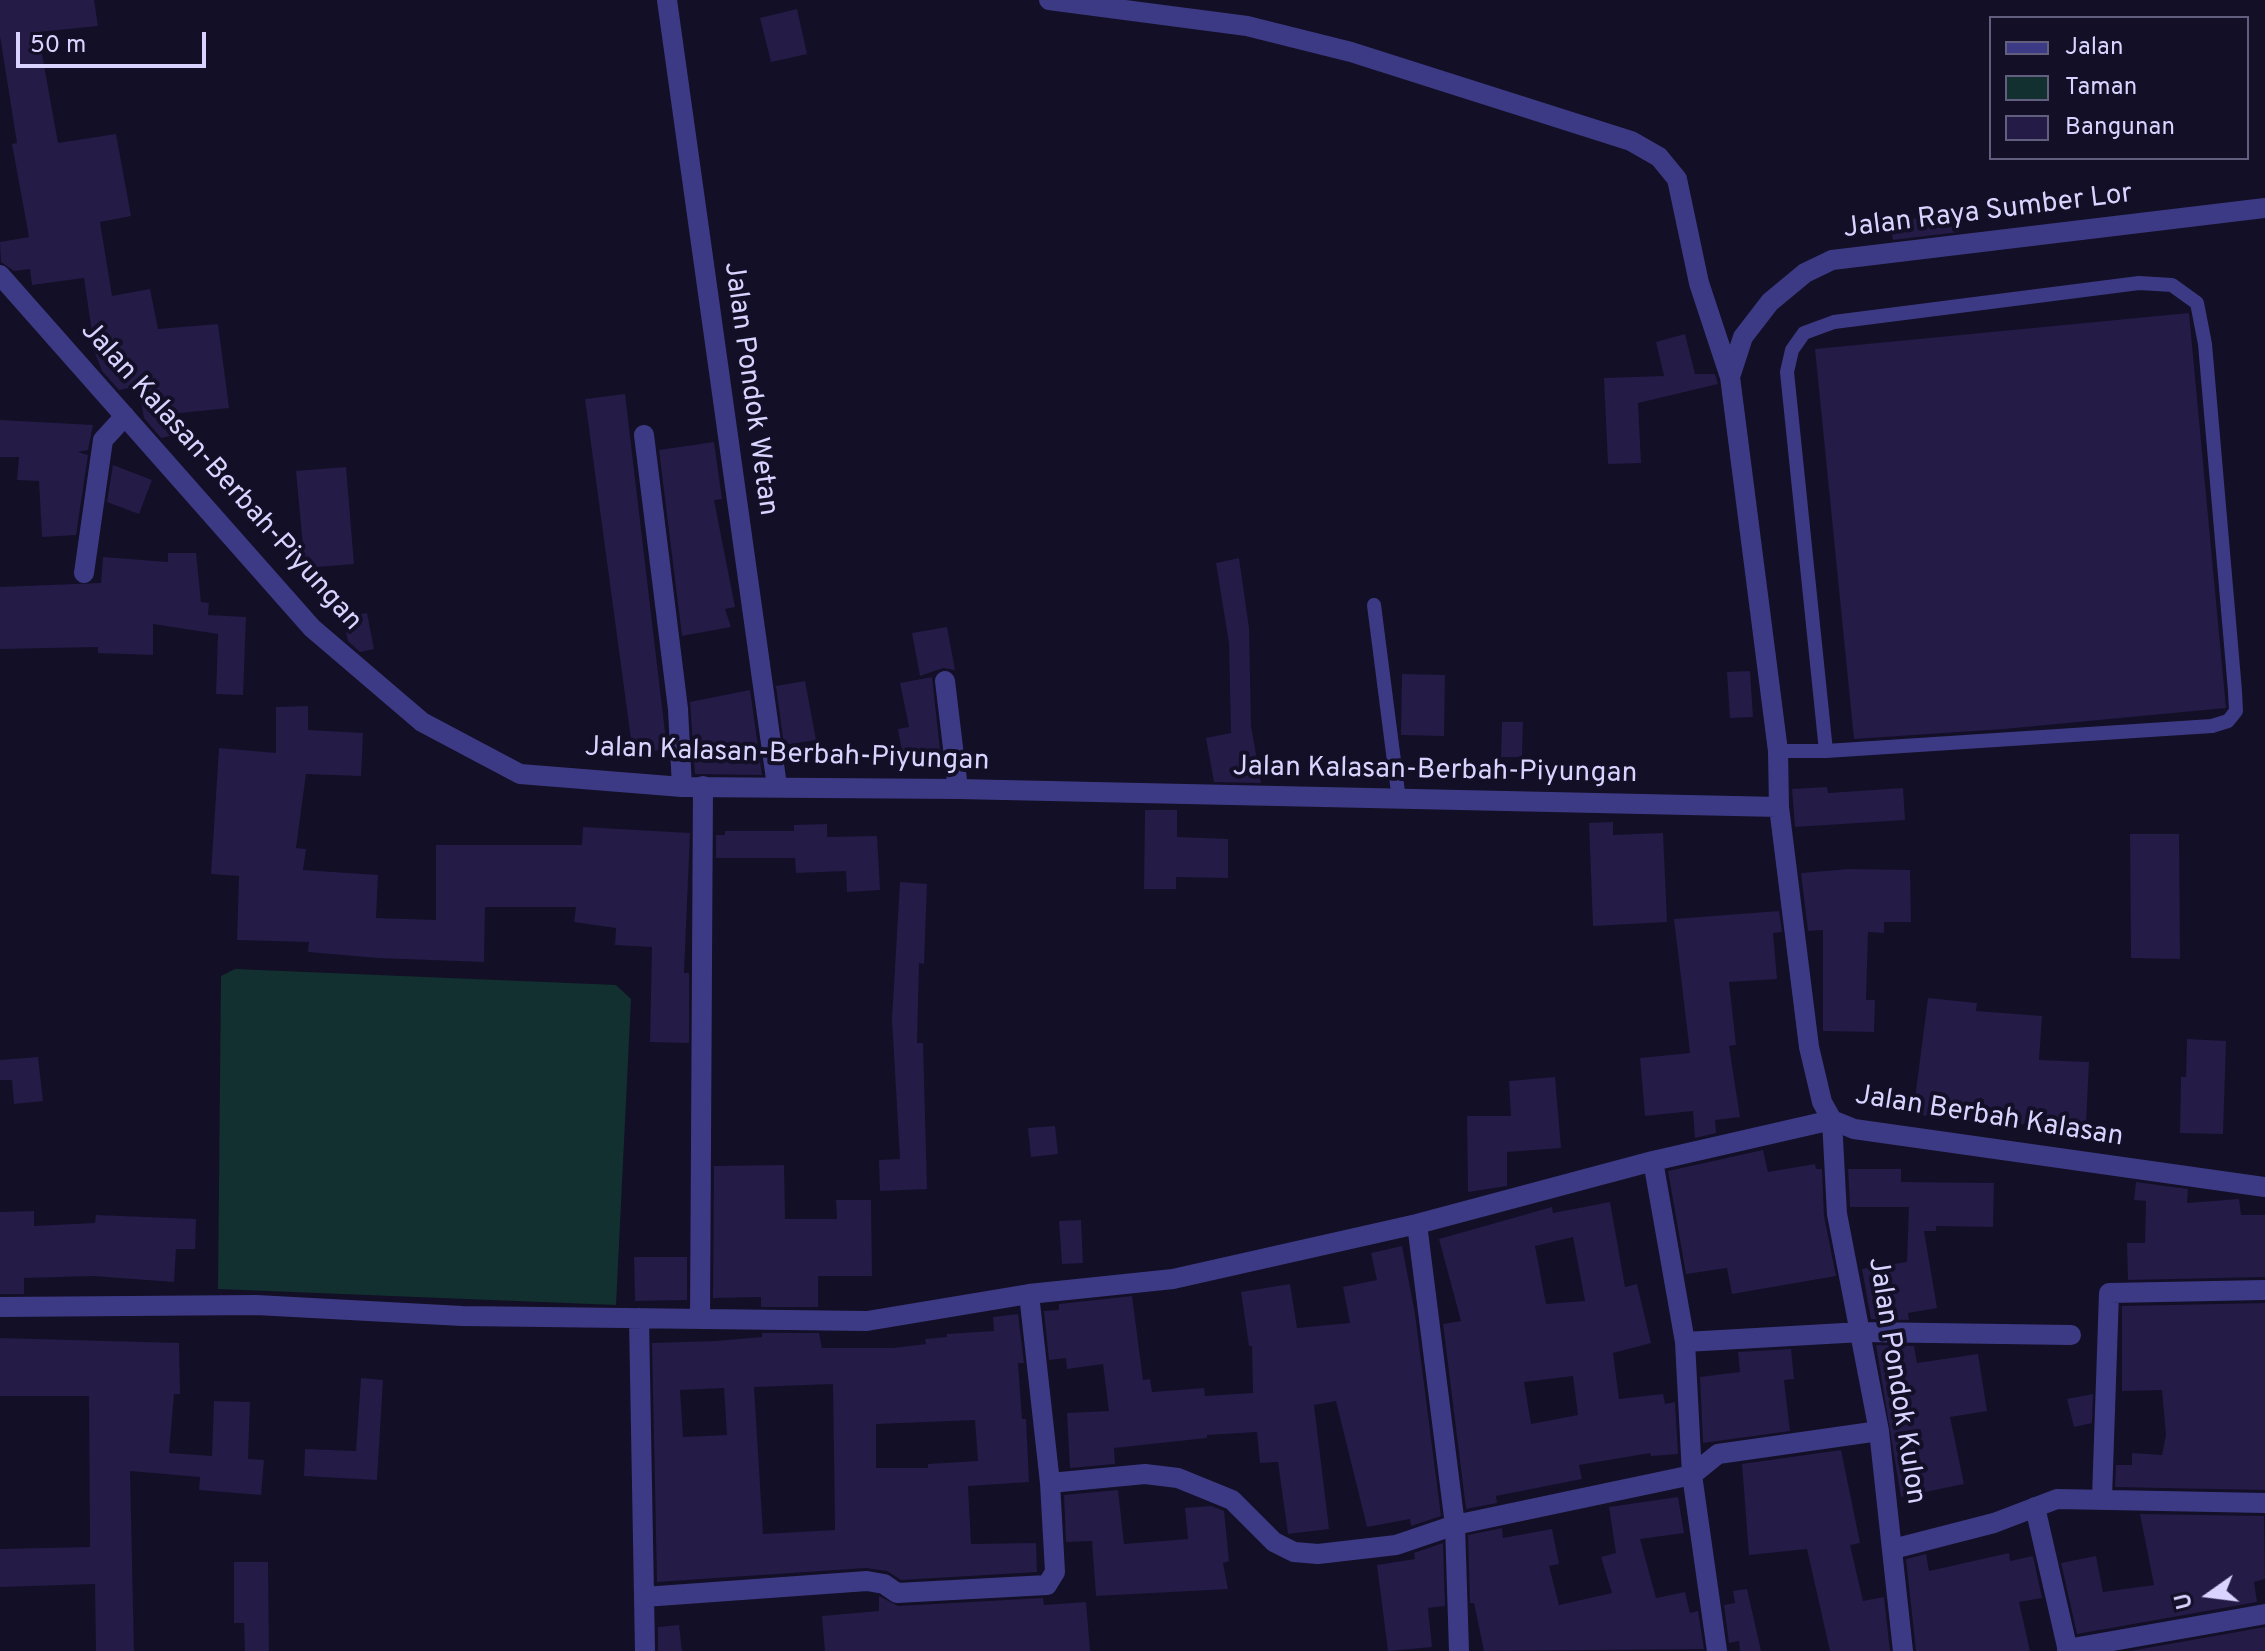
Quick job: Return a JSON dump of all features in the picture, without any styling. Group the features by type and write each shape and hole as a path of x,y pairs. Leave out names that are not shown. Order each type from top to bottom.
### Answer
{"street":[{"name":"Jalan Pondok Wetan","path":"667,0 777,786"},
{"path":"1049,0 1247,26 1351,52 1631,141 1659,157 1677,179 1699,283 1730,377"},
{"name":"Jalan Raya Sumber Lor","path":"1779,807 1778,751 1730,377 1743,337 1770,302 1805,273 1832,260 2265,208"},
{"name":"Jalan Kalasan-Berbah-Piyungan","path":"0,275 312,628 422,722 520,774 692,786 1779,807"},
{"path":"84,573 103,440 125,416"},
{"path":"644,435 678,709 692,786 700,1319"},
{"path":"945,681 958,789"},
{"name":"Jalan Berbah Kalasan","path":"1779,807 1809,1047 1822,1102 1832,1120 1869,1131 2265,1187"},
{"path":"0,1307 256,1305 462,1316 867,1321 1029,1294 1173,1279 1417,1224 1653,1161 1832,1120"},
{"name":"Jalan Pondok Kulon","path":"1832,1120 1837,1214 1879,1431 1903,1651"},
{"path":"1653,1161 1685,1342 1692,1475 1717,1651"},
{"path":"1417,1224 1455,1525 1459,1651"},
{"path":"2102,1498 2109,1293 2265,1290"},
{"path":"644,1597 867,1581 884,1584 897,1593 1047,1585 1055,1572 1050,1483 1029,1294"},
{"path":"639,1318 645,1651"},
{"path":"1685,1342 1862,1332 2071,1335"},
{"path":"1050,1483 1145,1474 1178,1478 1232,1500 1274,1542 1294,1552 1366,1551 1455,1525 1692,1475 1718,1454 1879,1431"},
{"path":"1893,1549 1994,1523 2057,1499 2265,1503"},
{"path":"2035,1507 2066,1650 2265,1614"}],"lane":[{"path":"1778,751 1826,751 2212,726 2228,721 2236,711 2235,691 2205,344 2197,303 2172,285 2139,283 1834,322 1804,333 1792,350 1787,372 1826,751"},
{"path":"1374,605 1399,800"}],"green space":[{"path":"235,969 616,985 631,999 616,1305 218,1289 221,976"}],"building":[{"path":"0,0 94,0 98,26 38,32 58,143 116,134 131,216 100,222 112,296 150,289 158,329 218,324 229,408 170,414 174,435 161,438 144,418 138,386 119,390 102,371 95,353 84,278 32,285 30,269 14,271 1,262 0,242 29,237 12,144 17,143 0,36"},
{"path":"797,9 807,54 771,62 760,18"},
{"path":"1956,211 1959,232 1893,240 1890,223"},
{"path":"2189,313 2226,708 2004,729 1854,739 1815,349"},
{"path":"1685,334 1695,374 1715,374 1718,384 1638,403 1641,463 1608,464 1604,378 1664,376 1656,342"},
{"path":"625,394 667,749 633,754 585,399"},
{"path":"0,420 93,425 88,450 78,452 88,455 76,535 42,537 39,481 17,480 19,457 0,457"},
{"path":"714,442 722,499 714,500 735,607 725,609 731,627 682,636 659,450"},
{"path":"113,465 152,480 139,514 107,502"},
{"path":"346,467 354,564 305,568 296,471"},
{"path":"168,553 196,553 201,602 209,603 208,615 246,617 243,695 216,694 218,634 153,624 153,655 98,653 98,647 0,649 0,587 101,583 103,557 168,562"},
{"path":"1239,558 1249,628 1251,726 1261,783 1214,782 1206,738 1231,733 1229,643 1216,563"},
{"path":"367,613 374,649 360,652 348,641 343,618"},
{"path":"947,627 955,670 943,668 920,676 912,633"},
{"path":"1750,671 1753,717 1730,718 1727,672"},
{"path":"1402,674 1445,675 1444,736 1401,735"},
{"path":"932,677 940,750 903,757 898,729 909,727 900,683"},
{"path":"805,681 816,740 784,745 776,686"},
{"path":"750,690 762,775 695,774 690,702"},
{"path":"308,706 308,730 363,733 361,776 306,774 296,848 306,849 303,870 378,875 376,918 436,920 436,845 582,845 583,827 690,833 684,973 689,973 689,1043 650,1042 652,947 615,945 616,928 574,922 576,907 485,907 484,962 308,952 309,942 237,940 239,876 211,874 219,748 276,753 276,707"},
{"path":"1502,722 1523,722 1522,757 1501,757"},
{"path":"1827,787 1828,793 1903,788 1905,820 1795,827 1792,789"},
{"path":"1145,810 1177,810 1177,837 1228,839 1228,878 1176,877 1176,889 1144,889"},
{"path":"1613,822 1613,835 1663,833 1667,922 1593,926 1589,823"},
{"path":"827,824 827,837 877,836 880,890 847,892 846,871 796,873 795,858 716,858 716,835 725,835 725,831 794,831 794,825"},
{"path":"2130,834 2179,834 2180,959 2131,958"},
{"path":"1849,869 1910,870 1911,922 1884,922 1884,933 1868,932 1866,1000 1875,1000 1874,1032 1823,1031 1823,930 1808,931 1801,873"},
{"path":"900,882 927,884 924,964 919,963 917,1043 923,1043 927,1189 880,1191 879,1160 900,1159 892,1019"},
{"path":"1779,911 1782,932 1773,933 1777,979 1729,982 1736,1045 1729,1046 1740,1117 1715,1120 1716,1133 1695,1138 1693,1111 1645,1116 1640,1058 1690,1053 1674,919"},
{"path":"1928,998 1977,1003 1976,1011 2042,1016 2039,1060 2089,1062 2086,1124 1994,1124 1913,1114"},
{"path":"2187,1039 2226,1041 2223,1134 2180,1133 2181,1077 2186,1077"},
{"path":"38,1057 43,1101 14,1104 12,1080 0,1080 0,1060"},
{"path":"1555,1077 1561,1148 1507,1152 1507,1186 1468,1192 1467,1116 1511,1116 1509,1081"},
{"path":"1055,1126 1058,1154 1031,1157 1028,1128"},
{"path":"1763,1150 1768,1172 1815,1164 1816,1169 1822,1169 1824,1216 1836,1276 1732,1294 1727,1268 1686,1274 1668,1171"},
{"path":"784,1165 785,1219 837,1219 836,1200 871,1200 872,1276 818,1276 818,1307 761,1307 761,1297 713,1298 714,1166"},
{"path":"1848,1169 1901,1169 1901,1182 1994,1183 1993,1227 1936,1226 1936,1231 1924,1231 1937,1308 1908,1313 1909,1320 1871,1319 1862,1269 1907,1262 1909,1207 1850,1207"},
{"path":"2136,1182 2188,1189 2187,1203 2239,1199 2241,1215 2265,1215 2265,1277 2128,1280 2127,1243 2145,1243 2146,1201 2134,1200"},
{"path":"1610,1202 1625,1287 1637,1284 1651,1343 1613,1353 1619,1399 1663,1394 1665,1404 1675,1402 1678,1454 1651,1456 1650,1453 1579,1465 1582,1479 1496,1496 1497,1503 1466,1509 1443,1324 1461,1321 1439,1239 1552,1207 1553,1213","holes":["1573,1237 1585,1301 1546,1304 1535,1246","1573,1376 1578,1415 1531,1424 1524,1382"]},
{"path":"34,1211 34,1226 95,1223 96,1215 196,1219 195,1249 176,1249 174,1282 93,1276 24,1278 24,1294 0,1294 0,1212"},
{"path":"1081,1220 1083,1263 1062,1264 1059,1221"},
{"path":"1402,1246 1415,1314 1441,1516 1411,1526 1410,1519 1367,1527 1336,1401 1314,1405 1329,1529 1288,1534 1278,1462 1260,1463 1257,1432 1207,1435 1207,1438 1114,1448 1115,1464 1070,1468 1067,1413 1109,1411 1103,1364 1067,1369 1066,1358 1049,1360 1044,1311 1059,1310 1059,1304 1132,1296 1143,1380 1150,1379 1152,1392 1204,1388 1205,1396 1253,1393 1252,1346 1249,1346 1241,1292 1290,1284 1297,1328 1350,1323 1343,1287 1377,1280 1371,1253"},
{"path":"634,1257 687,1257 687,1300 635,1301"},
{"path":"2265,1303 2265,1490 2115,1487 2116,1465 2132,1465 2132,1453 2162,1455 2166,1435 2162,1390 2122,1391 2122,1306"},
{"path":"1018,1314 1024,1363 1018,1363 1022,1419 1026,1419 1029,1482 968,1486 971,1544 1036,1543 1037,1572 901,1580 887,1571 866,1568 657,1582 652,1343 762,1337 762,1333 819,1333 822,1348 893,1348 926,1344 925,1339 947,1337 947,1334 994,1331 993,1317","holes":["833,1384 835,1530 763,1534 754,1387","724,1388 727,1435 683,1437 680,1390","975,1420 978,1461 928,1464 928,1468 876,1468 876,1424"]},
{"path":"0,1338 179,1343 180,1394 174,1394 169,1453 212,1456 214,1401 250,1402 248,1459 264,1460 261,1495 199,1490 200,1477 130,1471 134,1651 96,1651 95,1584 0,1587 0,1549 90,1547 89,1396 0,1396"},
{"path":"1876,1345 1914,1346 1917,1363 1978,1354 1987,1411 1950,1417 1964,1484 1901,1497"},
{"path":"1791,1349 1794,1379 1784,1380 1790,1431 1703,1443 1700,1377 1740,1372 1738,1352"},
{"path":"361,1378 383,1380 377,1480 304,1476 305,1449 356,1451"},
{"path":"2093,1394 2092,1423 2074,1427 2067,1399"},
{"path":"1841,1450 1860,1543 1850,1545 1863,1601 1884,1597 1890,1651 1830,1651 1807,1549 1749,1555 1742,1464"},
{"path":"1118,1490 1124,1544 1188,1539 1185,1508 1211,1506 1224,1511 1229,1561 1223,1563 1228,1589 1096,1596 1092,1541 1066,1542 1064,1495"},
{"path":"1678,1497 1684,1533 1640,1539 1656,1598 1685,1592 1690,1613 1698,1611 1704,1649 1484,1651 1474,1603 1470,1603 1468,1535 1502,1528 1503,1538 1552,1529 1559,1564 1549,1566 1559,1605 1612,1593 1601,1557 1616,1553 1609,1507"},
{"path":"2140,1514 2264,1516 2265,1579 2254,1582 2257,1602 2077,1634 2061,1563 2096,1556 2103,1592 2154,1585"},
{"path":"1443,1543 1445,1606 1428,1608 1432,1647 1388,1651 1377,1565 1415,1559 1414,1553"},
{"path":"2009,1553 2010,1561 2033,1556 2042,1598 2019,1602 2030,1651 1916,1651 1906,1559 1926,1554 1929,1571"},
{"path":"234,1562 268,1562 269,1651 245,1651 244,1623 234,1623"},
{"path":"1747,1589 1761,1651 1740,1651 1739,1641 1729,1643 1724,1605 1735,1603 1733,1591"},
{"path":"879,1596 898,1606 1043,1598 1044,1605 1086,1602 1090,1651 825,1651 822,1616 879,1611"},
{"path":"679,1625 682,1651 658,1651 658,1627"},
{"path":"2265,1627 2265,1651 2130,1651"}]}
